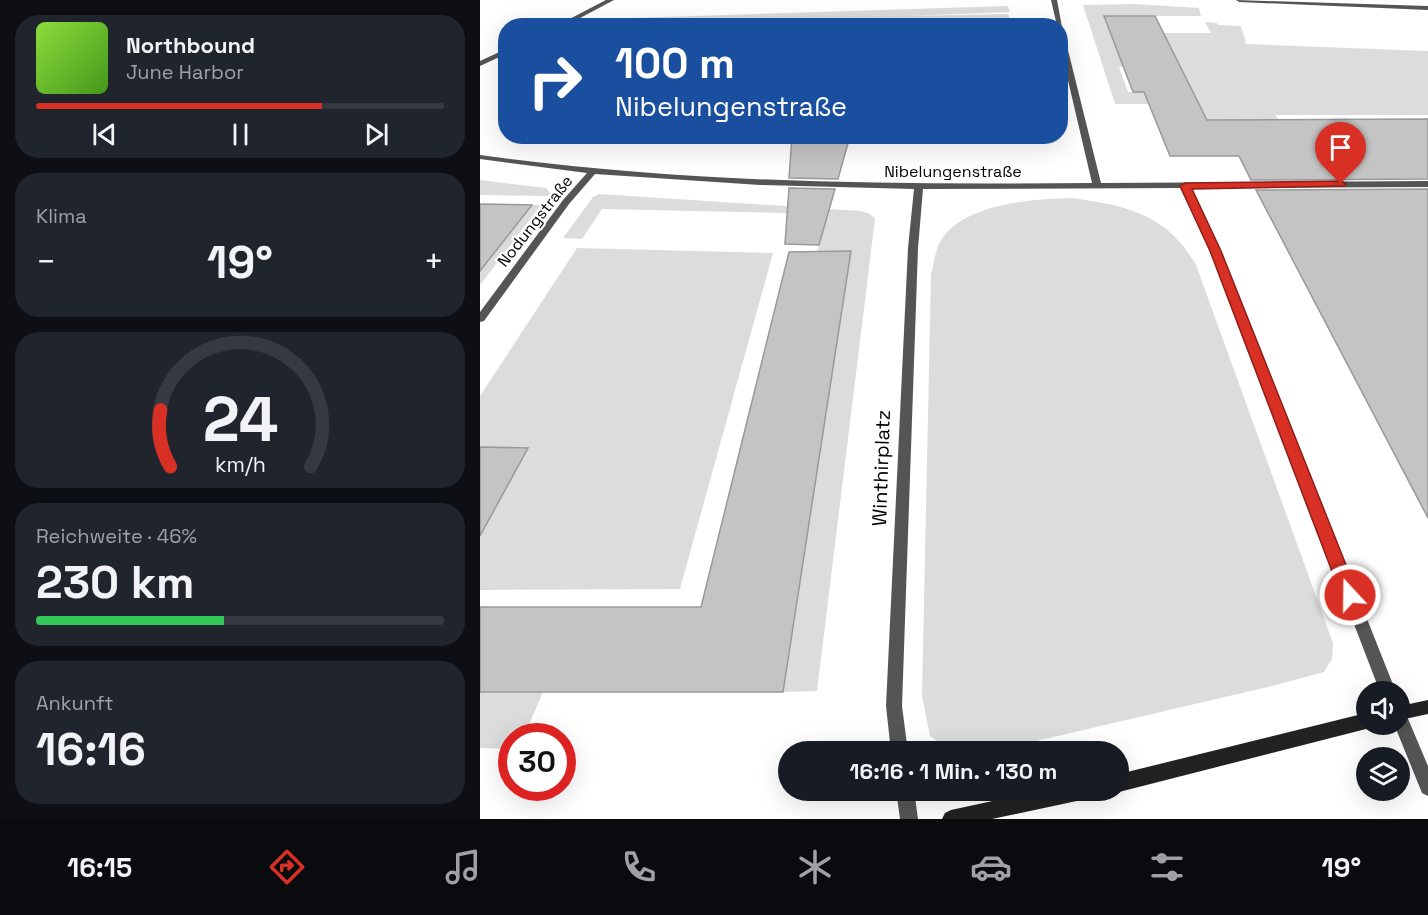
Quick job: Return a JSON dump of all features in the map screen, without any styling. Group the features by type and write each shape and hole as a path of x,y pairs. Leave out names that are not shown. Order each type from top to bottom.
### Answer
{"street":[{"path":"575,18 611,0"},
{"path":"1054,0 1058,18"},
{"path":"1239,0 1428,8"},
{"path":"480,64 498,55"},
{"path":"1068,62 1097,186"},
{"name":"Nibelungenstraße","path":"480,157 593,171 748,182 919,187 1428,184"},
{"name":"Nodungstraße","path":"480,319 566,202 593,171"},
{"path":"1185,186 1216,251 1384,681"},
{"name":"Winthirplatz","path":"899,741 894,706 913,248 919,187"},
{"path":"1410,711 1428,707"},
{"path":"1129,780 1356,724"},
{"path":"1407,735 1428,787"},
{"path":"907,801 909,819"},
{"path":"951,819 1035,801"}],"shaded area":[{"path":"1135,4 1199,8 1201,16 1104,16 1123,67 1119,67 1128,92 1192,92 1160,33 1211,33 1205,22 1241,26 1246,44 1428,51 1428,115 1276,115 1282,127 1212,127 1199,104 1115,104 1083,5"},
{"path":"1008,6 1010,12 904,16 1008,14 1009,18 632,18"},
{"path":"480,180 546,188 550,193 548,196 480,195"},
{"path":"599,194 861,211 870,214 875,219 817,691 783,692 851,252 817,252 827,214 602,209 582,239 563,238 593,197"},
{"path":"1073,198 1128,209 1144,215 1159,223 1172,234 1196,265 1333,643 1332,659 1324,672 1036,741 937,741 930,736 922,696 931,274 940,242 950,229 964,219 1000,206 1038,200"},
{"path":"532,205 541,205 480,285 480,271"},
{"path":"577,248 773,253 680,589 480,590 480,537 528,449 480,447 480,396"},
{"path":"480,692 543,692 530,723 498,723 498,749 480,748"}],"building":[{"path":"1104,16 1155,16 1207,120 1428,119 1428,179 1251,180 1239,156 1170,156 1144,92 1133,92"},
{"path":"791,144 848,144 838,179 789,178"},
{"path":"789,188 835,189 819,245 785,244"},
{"path":"1428,189 1428,518 1256,190"},
{"path":"480,204 532,205 480,271"},
{"path":"851,251 783,692 480,692 480,607 701,607 789,252"},
{"path":"480,447 528,448 480,536"}],"route":[{"path":"1341,184 1185,186 1216,251 1350,595"}]}
